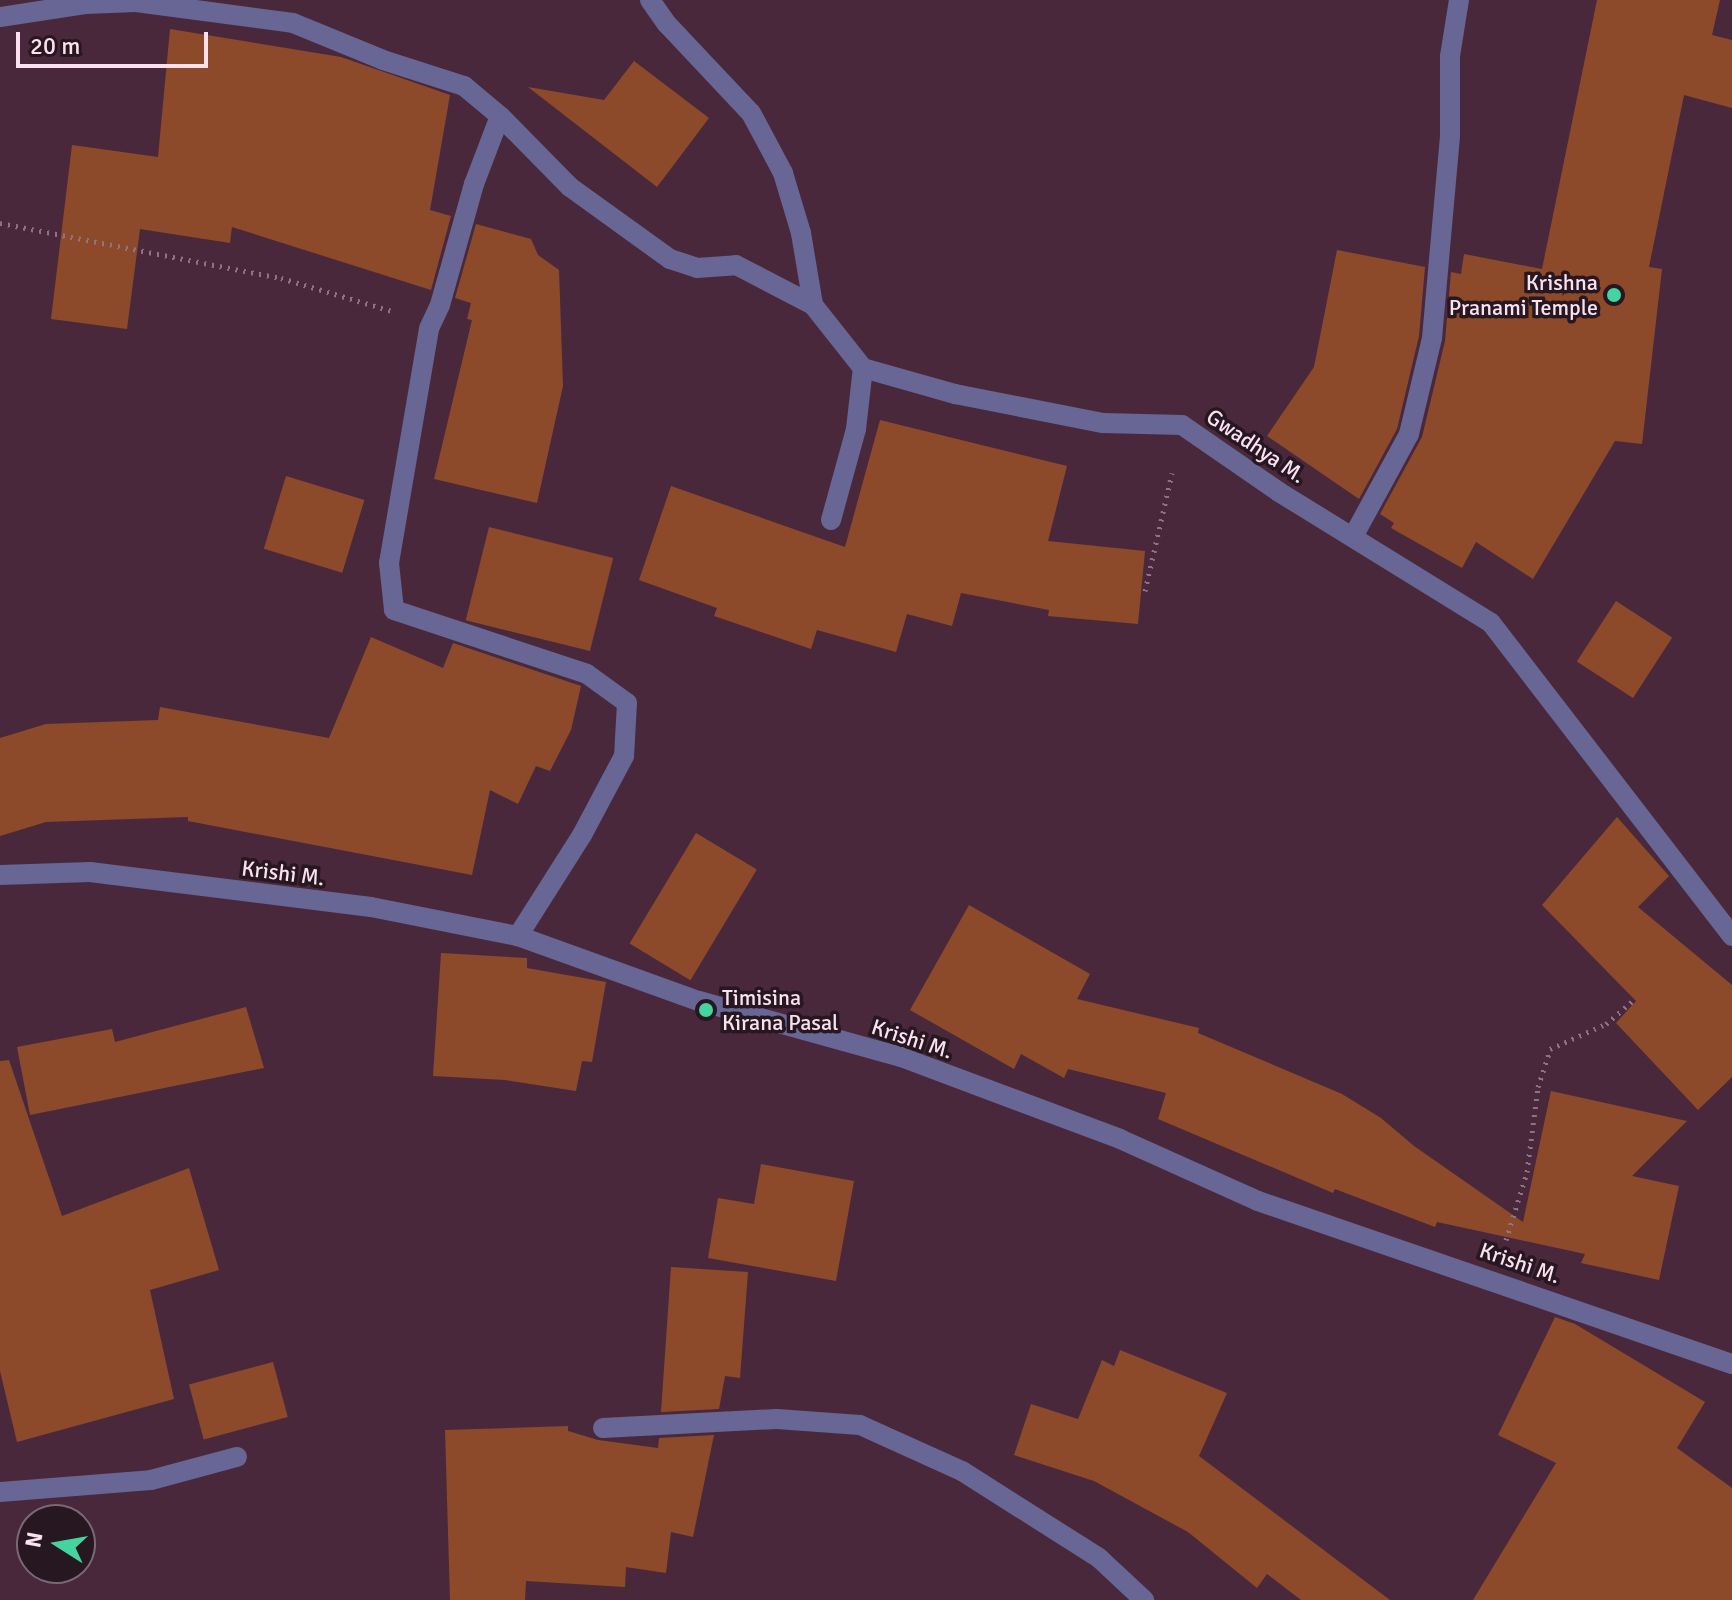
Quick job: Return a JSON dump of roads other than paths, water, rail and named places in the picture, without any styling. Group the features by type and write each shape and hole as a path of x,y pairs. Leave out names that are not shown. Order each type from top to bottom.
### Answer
{"street":[{"path":"650,0 667,24 751,113 783,173 801,233 813,305"},
{"path":"1354,535 1409,434 1432,338 1449,151 1450,56 1459,0"},
{"path":"0,17 85,4 136,2 293,23 383,60 464,86 500,116 570,187 670,259 697,268 736,265 813,305 863,368 856,429 831,520"},
{"path":"500,116 474,184 440,305 429,329 389,563 394,610 587,674 627,703 624,756 582,835 518,936"},
{"name":"Gwadhya M.","path":"863,368 955,394 1103,423 1182,425 1279,492 1354,535 1491,623 1732,936"},
{"name":"Krishi M.","path":"0,875 90,872 371,907 518,936 699,1001 901,1057 1120,1139 1258,1201 1507,1284 1732,1364"},
{"path":"603,1428 777,1419 860,1425 962,1471 1099,1558 1144,1600"},
{"path":"0,1492 151,1480 237,1457"}],"place":[{"name":"Krishna Pranami Temple","path":"1614,295"},
{"name":"Timisina Kirana Pasal","path":"706,1010"}]}
